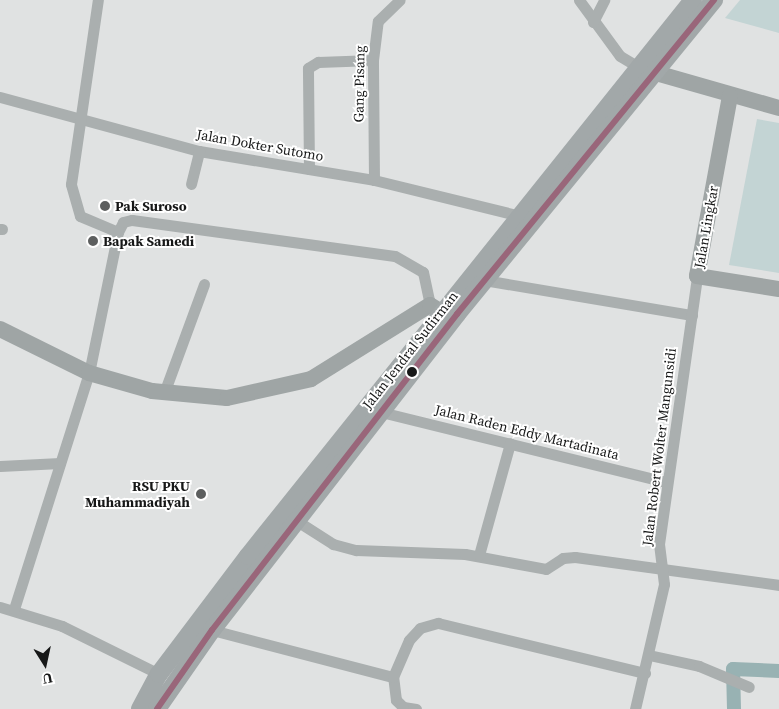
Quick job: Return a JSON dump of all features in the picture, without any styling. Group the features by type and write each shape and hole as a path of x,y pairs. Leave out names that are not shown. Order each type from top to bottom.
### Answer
{"main road":[{"name":"Jalan Jendral Sudirman","path":"157,709 212,630 254,561 297,521 645,70 693,0"},
{"name":"Jalan Jendral Sudirman","path":"140,709 159,674 254,561 436,309 645,70 714,0"},
{"path":"645,70 730,96 779,108"},
{"name":"Jalan Lingkar","path":"730,96 697,276 779,289"},
{"path":"0,329 89,373 164,393 228,398 296,385 322,374 436,309"}],"street":[{"path":"98,0 83,121 71,184 74,210 118,232"},
{"name":"Gang Pisang","path":"374,180 373,60 379,17 400,0"},
{"path":"579,0 593,22 620,56 645,70"},
{"path":"593,22 604,0"},
{"path":"309,169 308,68 318,62 373,60"},
{"name":"Jalan Dokter Sutomo","path":"0,97 198,151 374,180 517,215"},
{"path":"190,184 198,151"},
{"path":"14,609 89,373 118,232 123,222 132,220 395,256 423,272 436,309"},
{"name":"Jalan Robert Wolter Mangunsidi","path":"635,709 645,673 664,584 664,566 659,544 697,276"},
{"path":"484,280 692,315"},
{"path":"164,393 204,284"},
{"name":"Jalan Raden Eddy Martadinata","path":"381,412 667,482"},
{"path":"479,555 510,443"},
{"path":"0,466 60,463"},
{"path":"297,521 346,548 403,555 479,555 546,569 563,558 575,557 664,566 779,585"},
{"path":"0,607 14,609 62,626 159,674"},
{"path":"416,709 403,707 396,700 393,676 409,640 420,628 450,622 645,673"},
{"path":"212,630 393,676"},
{"path":"649,655 724,675 747,684"}],"shaded area":[{"path":"740,0 779,0 779,33 725,18"},
{"path":"757,119 779,123 779,273 729,265"}],"waterway":[{"path":"734,709 733,669 779,671"}],"transit line":[{"path":"157,709 212,630 457,314 714,0"}],"place":[{"name":"Pak Suroso","path":"105,206"},
{"name":"Bapak Samedi","path":"93,241"},
{"name":"RSU PKU Muhammadiyah","path":"201,494"}]}
